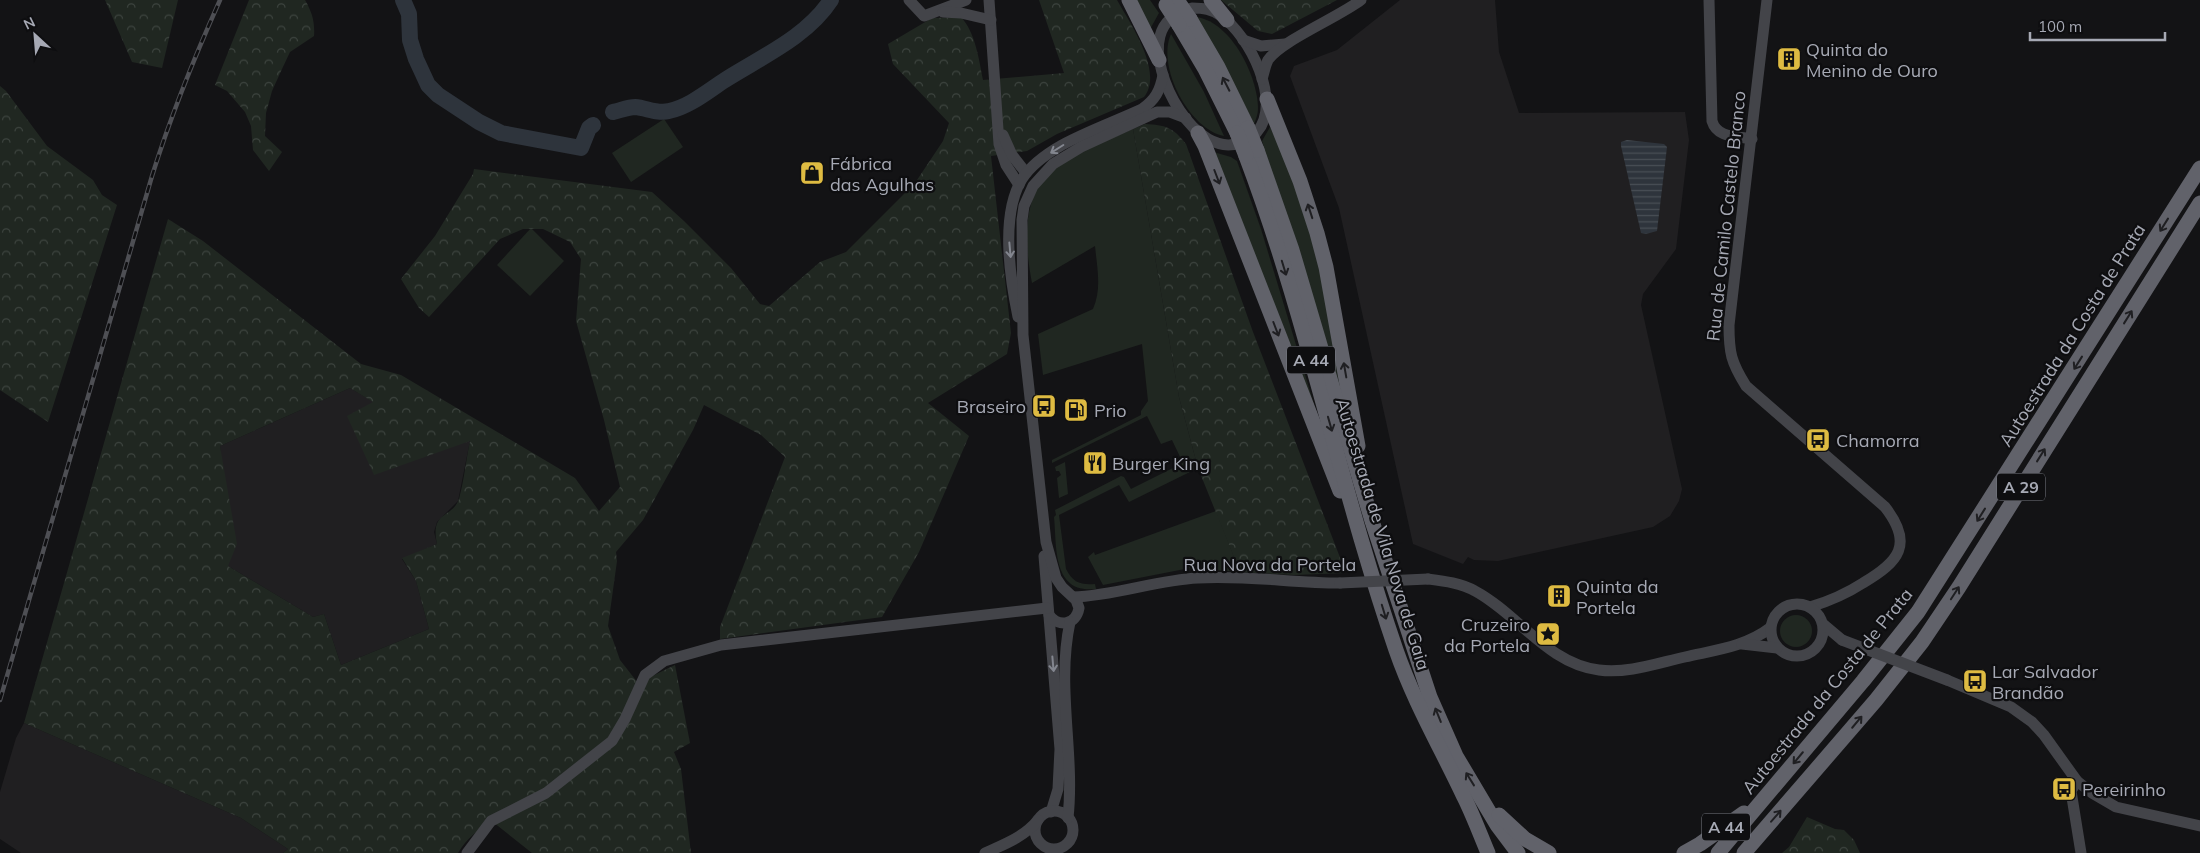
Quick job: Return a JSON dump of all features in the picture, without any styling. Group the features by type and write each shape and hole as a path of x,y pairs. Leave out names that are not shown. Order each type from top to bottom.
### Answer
{"highway":[{"path":"1129,0 1159,60"},
{"path":"1211,0 1227,20"},
{"name":"Autoestrada de Vila Nova de Gaia","path":"1168,2 1184,22 1205,69 1242,130 1292,250 1372,521 1422,673 1440,723 1456,756 1485,803"},
{"path":"1267,99 1308,205 1322,250 1372,521"},
{"path":"1198,133 1369,566"},
{"name":"Autoestrada de Vila Nova de Gaia","path":"1252,153 1369,566 1406,679 1437,745 1465,798"},
{"name":"Autoestrada da Costa de Prata","path":"1718,853 1869,674 1918,612 2200,168"},
{"name":"A 29","path":"1744,853 1876,700 1922,642 1959,587 2200,203"},
{"name":"A 44","path":"1684,853 1700,844 1765,797"},
{"path":"1465,798 1507,853"},
{"name":"A 44","path":"1465,798 1488,853"},
{"name":"A 44","path":"1485,803 1497,825 1518,853"},
{"name":"A 44","path":"1485,803 1518,834 1549,853"}],"main road":[{"path":"909,0 924,16 966,0"},
{"path":"989,0 1002,154 1025,181 1020,238 1023,335 1046,542 1054,572 1078,604 1065,658 1070,781 1068,818"},
{"path":"1262,79 1269,59 1287,44 1361,0"},
{"path":"1709,0 1712,121 1714,127 1723,135 1752,138"},
{"name":"Rua de Camilo Castelo Branco","path":"1767,0 1729,325 1729,348 1733,366 1746,386 1885,507 1895,520 1900,536 1900,548 1896,560 1884,572 1834,600 1810,607"},
{"path":"1192,8 1203,8 1214,11 1227,20 1243,40 1262,79 1267,99 1262,127 1248,140 1228,146 1207,140 1198,133 1172,97 1159,60 1159,36 1164,27 1178,13 1192,8"},
{"path":"938,12 961,13 990,20"},
{"path":"1243,40 1261,46 1287,44"},
{"path":"1023,335 1015,301 1009,244 1011,213 1025,181 1037,163 1062,145 1142,109 1151,103 1157,95 1163,75"},
{"path":"1025,181 1042,174 1053,164 1081,147 1148,115 1170,112 1186,118"},
{"path":"1046,542 1044,574 1060,775 1051,812"},
{"name":"Rua Nova da Portela","path":"1070,595 1100,596 1197,578 1253,578 1298,583 1428,579 1457,583 1476,591 1530,635 1572,663 1599,671 1632,670 1742,644 1770,628 1773,619 1785,607 1802,604 1810,607"},
{"path":"1048,609 1058,594 1070,595"},
{"name":"Rua Nova da Portela","path":"1074,618 1100,596"},
{"name":"Rua de Camilo Castelo Branco","path":"1822,622 1834,600"},
{"path":"1810,607 1822,622 1842,640 1947,680 2011,707 2032,722 2044,735 2077,781 2092,793 2116,807 2200,826"},
{"path":"1048,609 1061,624 1074,618"},
{"path":"467,853 491,822 546,793 612,740 625,719 645,675 664,661 721,645 1048,609"},
{"path":"1819,644 1824,631 1822,622"},
{"path":"1770,628 1773,642 1777,648"},
{"path":"1819,644 1842,640"},
{"name":"Rua Nova da Portela","path":"1742,644 1777,648 1791,656 1799,657 1814,650 1819,644"},
{"path":"2077,781 2071,792 2081,853"},
{"path":"985,853 1011,842 1030,830 1039,820 1051,812 1060,812 1068,818 1073,828 1070,853"},
{"path":"1039,820 1036,831 1040,842"},
{"path":"1011,842 1040,842 1054,851 1063,847 1071,839"}],"shaded area":[{"path":"1400,0 1495,0 1499,52 1519,113 1685,112 1689,140 1676,249 1643,294 1641,305 1682,489 1679,501 1670,516 1653,527 1498,561 1474,560 1468,557 1463,564 1413,544 1339,208 1290,76 1294,66 1337,50"},
{"path":"1627,140 1664,144 1667,147 1657,231 1646,234 1641,233 1621,146 1621,142"},
{"path":"350,388 374,402 470,441 458,501 437,522 434,532 437,544 402,559 416,581 429,629 341,665 324,614 313,617 228,566 220,446"},
{"path":"24,723 241,818 288,849 283,853 21,853 0,839 0,792 16,738"}],"green space":[{"path":"105,0 178,0 162,68 132,62"},
{"path":"249,0 305,0 314,26 314,36 290,52 272,91 266,113 265,136 282,152 269,171 253,150 251,126 245,112 227,91 215,85"},
{"path":"1039,0 1117,0 1137,34 1148,61 1149,87 1144,97 1057,134 1027,151 991,156 1011,333 1007,354 928,403 969,436 919,552 882,617 720,639 720,627 785,457 761,435 704,405 693,430 643,520 616,552 617,561 608,626 620,660 638,683 675,665 690,743 674,752 681,769 691,853 532,853 493,822 473,835 458,853 283,853 288,849 241,818 24,723 168,219 203,241 361,364 401,375 575,478 599,511 620,487 604,420 576,321 581,259 570,242 543,229 523,229 500,239 429,317 419,308 401,279 435,236 473,174 474,169 652,192 731,268 760,304 769,306 820,262 846,252 915,183 943,141 949,123 893,64 888,44 932,18 961,17 973,38 983,80 1064,73","holes":["350,388 373,402 347,416 374,475 470,441 459,499 452,510 439,520 436,533 437,544 402,558 416,581 429,629 341,665 324,614 313,617 228,566 237,544 220,446"]},
{"path":"1133,0 1150,0 1159,13 1149,31"},
{"path":"1221,0 1337,0 1272,34 1258,31"},
{"path":"1197,17 1210,21 1221,29 1241,53 1248,67 1257,96 1258,111 1254,124"},
{"path":"1171,34 1204,92 1224,136 1211,131 1199,122 1188,110 1179,95 1168,63 1168,48"},
{"path":"0,86 6,91 47,146 93,180 102,195 117,205 48,422 0,390"},
{"path":"664,119 683,147 631,182 612,153"},
{"path":"1145,124 1158,125 1173,130 1186,144 1253,332 1346,573 1294,575 1240,572 1198,468 1179,397 1133,129"},
{"path":"1270,127 1287,164 1312,240 1331,319 1355,438 1262,148 1264,147 1262,141"},
{"path":"1133,129 1179,397 1198,468 1129,502 1119,485 1059,515 1066,569 1078,582 1095,584 1096,589 1082,589 1071,584 1064,576 1060,566 1057,554 1055,510 1121,476 1124,477 1131,489 1183,463 1172,440 1161,444 1147,416 1052,463 1052,460 1141,415 1141,411 1148,401 1142,344 1043,375 1038,334 1093,309 1097,294 1098,270 1095,246 1032,283 1028,254 1028,224 1034,196 1050,172 1079,153"},
{"path":"1210,151 1231,157 1237,161 1261,229 1326,444"},
{"path":"531,228 564,261 530,296 497,265"},
{"path":"1065,462 1068,494 1059,498 1057,478 1061,475 1059,471 1056,471 1055,467"},
{"path":"1216,511 1240,572 1190,568 1103,585 1088,557 1094,552 1095,555"},
{"path":"1796,615 1808,619 1812,631 1808,643 1796,647 1784,643 1780,631 1784,619"},
{"path":"1807,817 1835,829 1844,830 1854,840 1860,853 1782,853 1789,847"}],"waterway":[{"path":"403,0 409,14 410,40 428,85 438,95 479,122 501,133 581,148 589,128 593,125"},
{"path":"613,112 635,107 665,112 691,102 796,36 821,13 831,0"}],"railway":[{"path":"0,700 152,176 183,87 220,0"}],"place":[{"name":"Quinta do Menino de Ouro","path":"1789,59"},
{"name":"Fábrica das Agulhas","path":"812,173"},
{"name":"Braseiro","path":"1044,406"},
{"name":"Prio","path":"1076,410"},
{"name":"Chamorra","path":"1818,440"},
{"name":"Burger King","path":"1095,463"},
{"name":"Quinta da Portela","path":"1559,596"},
{"name":"Cruzeiro da Portela","path":"1548,634"},
{"name":"Lar Salvador Brandão","path":"1975,681"},
{"name":"Pereirinho","path":"2064,789"}]}
